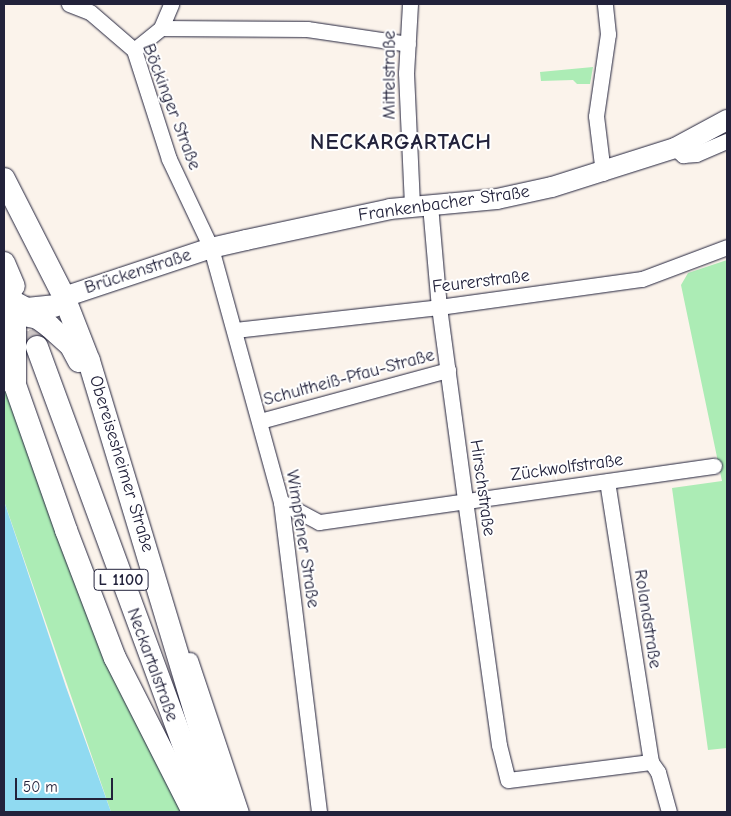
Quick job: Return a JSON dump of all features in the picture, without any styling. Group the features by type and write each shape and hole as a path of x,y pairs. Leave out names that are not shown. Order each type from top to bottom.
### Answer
{"main road":[{"name":"Frankenbacher Straße","path":"211,248 421,205 497,199 603,173 675,148 727,120"},
{"name":"Obereisesheimer Straße","path":"4,178 24,311 89,362 120,473 141,536"},
{"name":"Brückenstraße","path":"24,311 211,248"},
{"path":"4,263 24,311 71,346 120,473"},
{"path":"24,311 9,378 115,658 193,812"},
{"name":"Neckartalstraße","path":"37,347 208,812"},
{"path":"141,536 225,812"}],"street":[{"name":"Böckinger Straße","path":"69,4 90,12 134,50 169,159 211,248"},
{"path":"134,50 161,28 171,4"},
{"name":"Mittelstraße","path":"410,4 406,73 421,205"},
{"path":"603,173 596,116 608,34 605,4"},
{"path":"161,28 307,29 408,44"},
{"path":"675,148 683,155 696,154 727,141"},
{"name":"Hirschstraße","path":"421,205 439,307 464,500 504,775 511,781 651,762"},
{"name":"Feurerstraße","path":"235,330 439,307 642,279 727,247"},
{"name":"Wimpfener Straße","path":"211,248 281,502 319,812"},
{"name":"Schultheiß-Pfau-Straße","path":"260,421 448,370"},
{"name":"Zückwolfstraße","path":"281,502 319,522 714,466"},
{"name":"Rolandstraße","path":"607,481 651,762 658,772 669,812"},
{"name":"Obereisesheimer Straße","path":"141,536 180,630 241,812"}],"green space":[{"path":"593,67 590,84 577,84 573,80 541,81 540,72"},
{"path":"727,260 727,748 708,750 672,488 722,481 681,285 688,273"},
{"path":"4,376 181,812 111,812 4,501"}],"water":[{"path":"4,501 66,687 111,812 4,812"}],"tunnel":[{"path":"19,299 37,347"}],"district":[{"name":"NECKARGARTACH","path":"401,143"}]}
